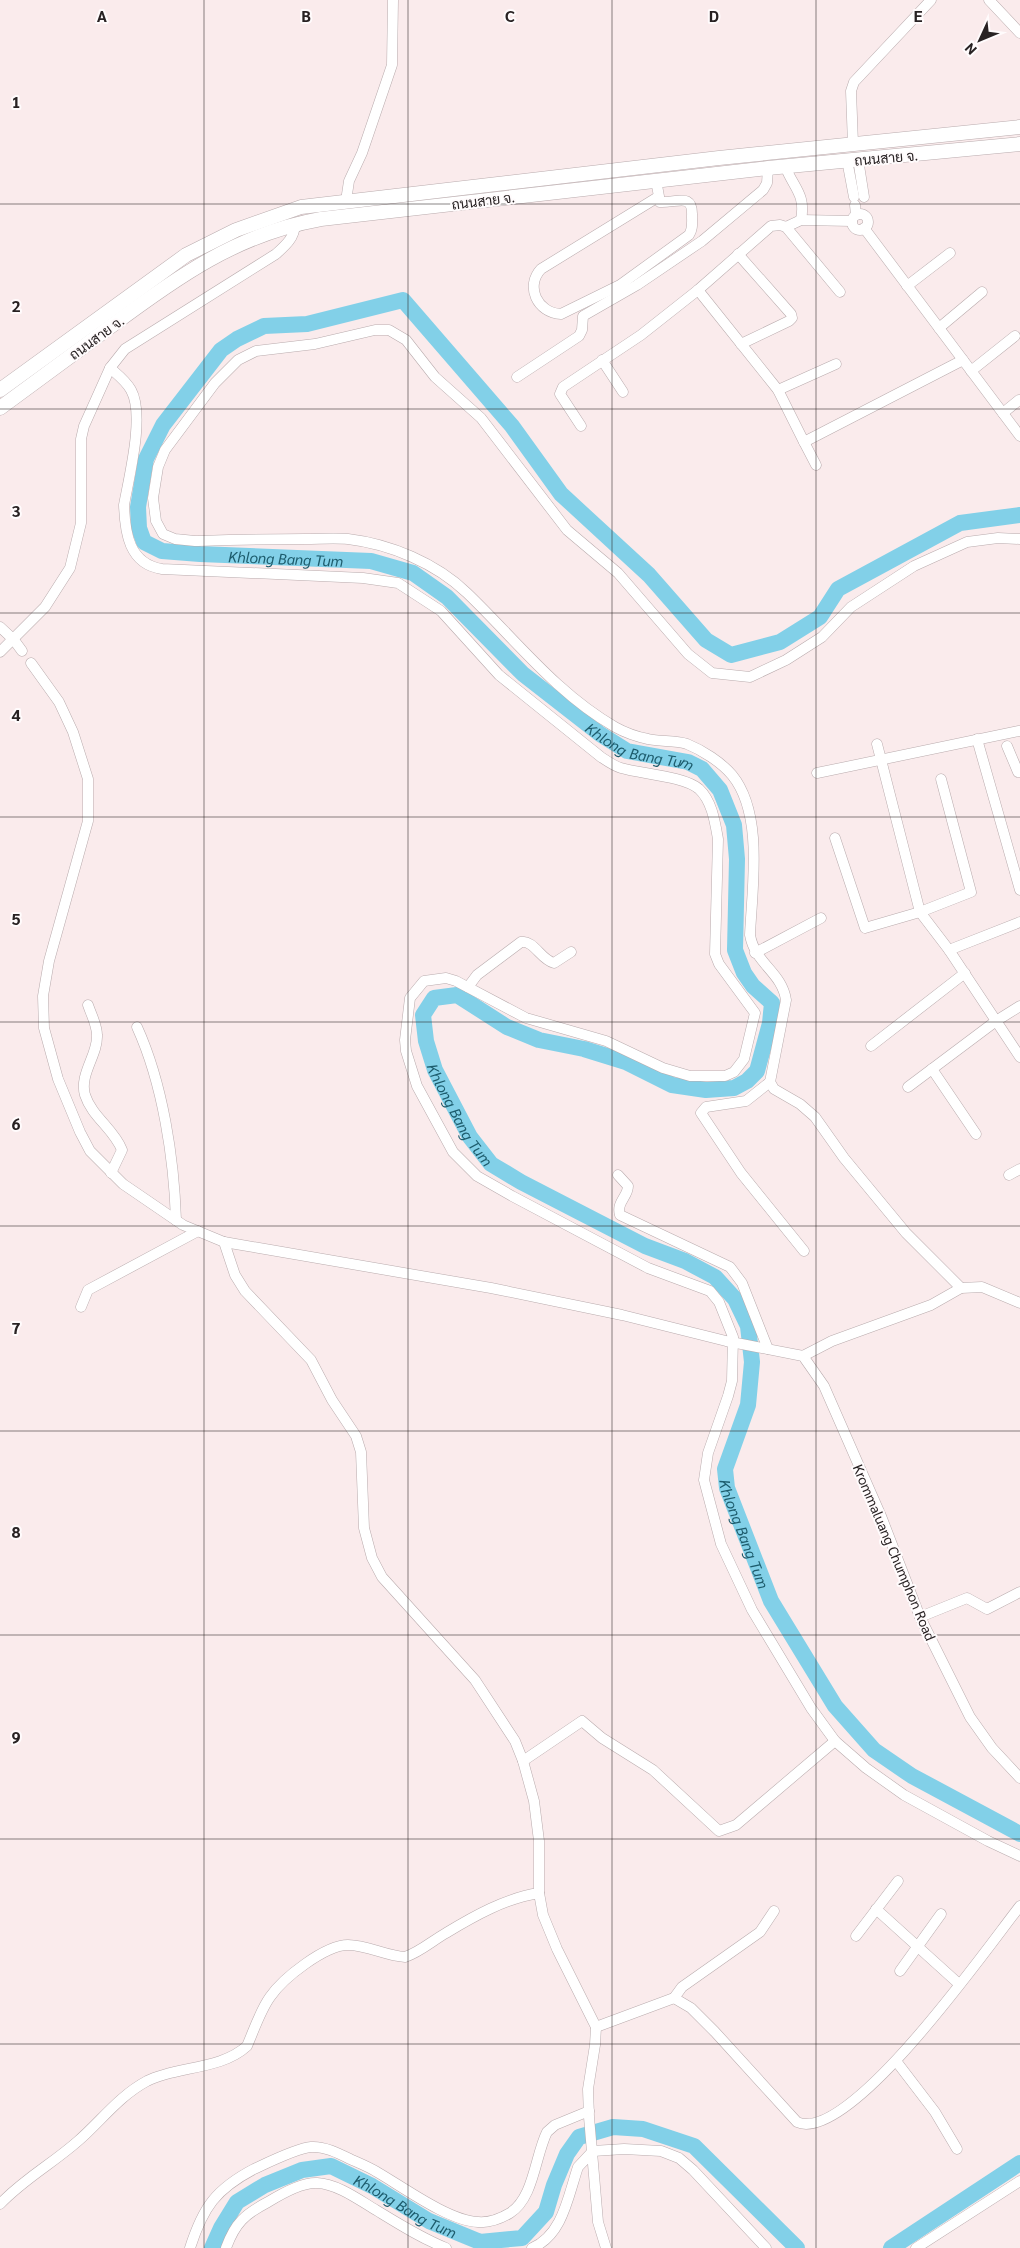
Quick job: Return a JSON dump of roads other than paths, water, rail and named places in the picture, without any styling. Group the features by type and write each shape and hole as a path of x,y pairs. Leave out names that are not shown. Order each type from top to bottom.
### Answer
{"main road":[{"name":"ถนนสาย จ.","path":"0,390 164,269 210,241 301,207 853,144 1020,127"},
{"name":"ถนนสาย จ.","path":"0,408 174,280 241,244 295,225 321,219 656,180 1020,144"}],"street":[{"path":"346,201 350,181 362,153 392,66 393,0"},
{"path":"853,144 851,91 854,82 931,0"},
{"path":"989,0 1020,33"},
{"path":"853,160 858,206 865,223 907,286 1020,436"},
{"path":"785,166 792,182 803,199 804,205 801,220"},
{"path":"517,377 579,336 582,330 583,316 637,285 702,241 763,190 767,183 768,168"},
{"path":"656,180 660,202 686,200 690,203 692,207 692,230 689,235 620,285 560,314 555,314 538,302 533,294 533,282 541,269 658,198"},
{"path":"786,227 801,220 858,206"},
{"path":"0,652 45,607 70,568 81,523 81,439 84,426 110,368 125,349 276,254 289,243 295,233 295,225"},
{"path":"581,426 560,392 563,387 641,335 698,290 771,226 780,225 786,227 840,292"},
{"path":"907,286 950,253"},
{"path":"738,254 791,314 792,318 790,321 741,344"},
{"path":"698,290 778,390 816,465"},
{"path":"939,328 982,292"},
{"path":"804,1251 742,1174 701,1113 706,1107 746,1101 770,1082 786,1000 785,991 756,953 750,935 754,854 749,815 742,791 731,774 710,757 686,744 646,739 616,727 604,719 565,691 528,658 467,592 452,580 416,559 385,547 347,539 195,541 175,540 163,534 156,521 153,498 158,467 165,450 215,383 238,360 256,351 314,344 375,330 389,330 406,340 435,377 481,418 567,530 618,573 688,654 712,673 750,678 786,660 822,637 851,607 914,566 967,542 998,538 1020,538"},
{"path":"971,371 1015,336"},
{"path":"602,360 623,392"},
{"path":"804,442 962,360"},
{"path":"778,390 836,364"},
{"path":"110,368 125,381 135,400 137,432 124,513 126,532 132,550 146,564 162,569 363,578 398,583 441,611 499,675 601,757 620,768 677,780 698,788 704,796 715,820 718,839 715,954 719,964 754,1013 744,1059 734,1072 725,1076 702,1077 678,1074 606,1041 526,1018 468,987 446,978 424,981 410,998 407,1011 406,1051 417,1086 453,1152 477,1176 648,1268 710,1291 724,1312 738,1344 732,1381 708,1453 704,1480 721,1544 752,1610 811,1708 835,1741 866,1768 904,1795 988,1841 1020,1856"},
{"path":"1003,413 1019,400"},
{"path":"0,627 14,640 22,651"},
{"path":"31,663 59,702 73,732 88,779 88,821 49,961 43,996 44,1028 58,1079 90,1151 122,1184 176,1220 224,1242 491,1288 622,1315 738,1344 803,1356 832,1341 932,1305 961,1288 982,1287 1020,1303"},
{"path":"817,773 1019,730"},
{"path":"977,740 1020,890"},
{"path":"876,744 920,912 965,973 1020,1057"},
{"path":"1007,746 1018,772 1020,772"},
{"path":"835,838 865,928 920,912 971,892 941,779"},
{"path":"756,953 821,918"},
{"path":"949,950 1020,922"},
{"path":"468,987 477,975 521,942 529,943 548,961 554,962 571,952"},
{"path":"872,1046 965,973"},
{"path":"88,1005 97,1034 95,1048 85,1079 85,1095 99,1119 119,1142 122,1150 111,1172"},
{"path":"908,1087 996,1021 1020,1006"},
{"path":"137,1027 149,1054 170,1144 176,1220"},
{"path":"932,1069 976,1134"},
{"path":"770,1082 774,1089 800,1104 815,1117 844,1158 906,1233 961,1288"},
{"path":"1009,1175 1020,1169"},
{"path":"618,1175 628,1186 628,1190 619,1205 620,1215 730,1267 742,1283 764,1348"},
{"path":"81,1307 88,1290 198,1231"},
{"path":"224,1242 235,1276 245,1291 311,1360 332,1400 356,1436 361,1452 364,1528 372,1558 382,1577 475,1680 515,1741 523,1761 534,1801 539,1841 539,1892 549,1932 596,2027 588,2089 589,2114 598,2222 606,2248"},
{"name":"Krommaluang Chumphon Road","path":"803,1356 824,1386 881,1516 920,1616 970,1717 992,1748 1020,1778"},
{"path":"920,1616 967,1598 984,1608 990,1608 1020,1592"},
{"path":"523,1761 582,1721 602,1738 653,1770 719,1831 725,1831 736,1825 835,1741"},
{"path":"856,1936 898,1880"},
{"path":"0,2204 19,2184 77,2142 133,2090 152,2079 222,2059 248,2046 268,1998 276,1988 321,1954 333,1948 347,1945 405,1957 502,1903 539,1892"},
{"path":"674,1998 691,2008 797,2122 805,2126 814,2125 856,2100 896,2061 1020,1906"},
{"path":"876,1909 959,1984"},
{"path":"596,2027 674,1998 682,1987 760,1932 774,1911"},
{"path":"900,1971 941,1914"},
{"path":"896,2061 935,2112 957,2149"},
{"path":"190,2248 197,2225 216,2194 249,2172 271,2161 310,2147 333,2151 376,2171 430,2204 456,2216 477,2222 494,2221 512,2212 525,2199 547,2132 555,2124 589,2114"},
{"path":"532,2248 549,2238 557,2226 578,2167 593,2149"},
{"path":"593,2149 661,2151 679,2158 693,2170 766,2248"},
{"path":"916,2248 1020,2181"},
{"path":"226,2248 239,2222 255,2209 280,2195 315,2183 340,2189 419,2236 446,2248"}],"waterway":[{"name":"Khlong Bang Tum","path":"1020,515 960,523 838,589 820,617 780,642 731,655 706,640 649,575 561,494 512,426 403,300 307,324 264,326 237,339 221,350 163,425 146,459 138,507 139,528 144,542 162,551 371,561 413,573 447,597 523,674 600,734 627,751 688,762 702,769 720,790 734,825 737,859 735,950 744,973 753,986 772,1003 770,1023 757,1071 747,1081 734,1088 706,1090 672,1085 626,1062 584,1049 539,1040 507,1027 457,995 434,998 423,1015 426,1041 435,1070 470,1137 491,1164 521,1182 645,1246 685,1261 715,1277 735,1299 748,1326 752,1362 748,1405 725,1469 727,1488 771,1601 835,1706 874,1750 912,1776 1020,1834"},
{"name":"Khlong Bang Tum","path":"212,2248 221,2228 237,2202 265,2185 302,2170 331,2166 372,2186 429,2221 480,2242 522,2238 546,2212 554,2185 567,2154 579,2137 613,2127 643,2129 694,2146 797,2248"},
{"name":"Khlong Bang Tum","path":"891,2248 1020,2163"}]}
